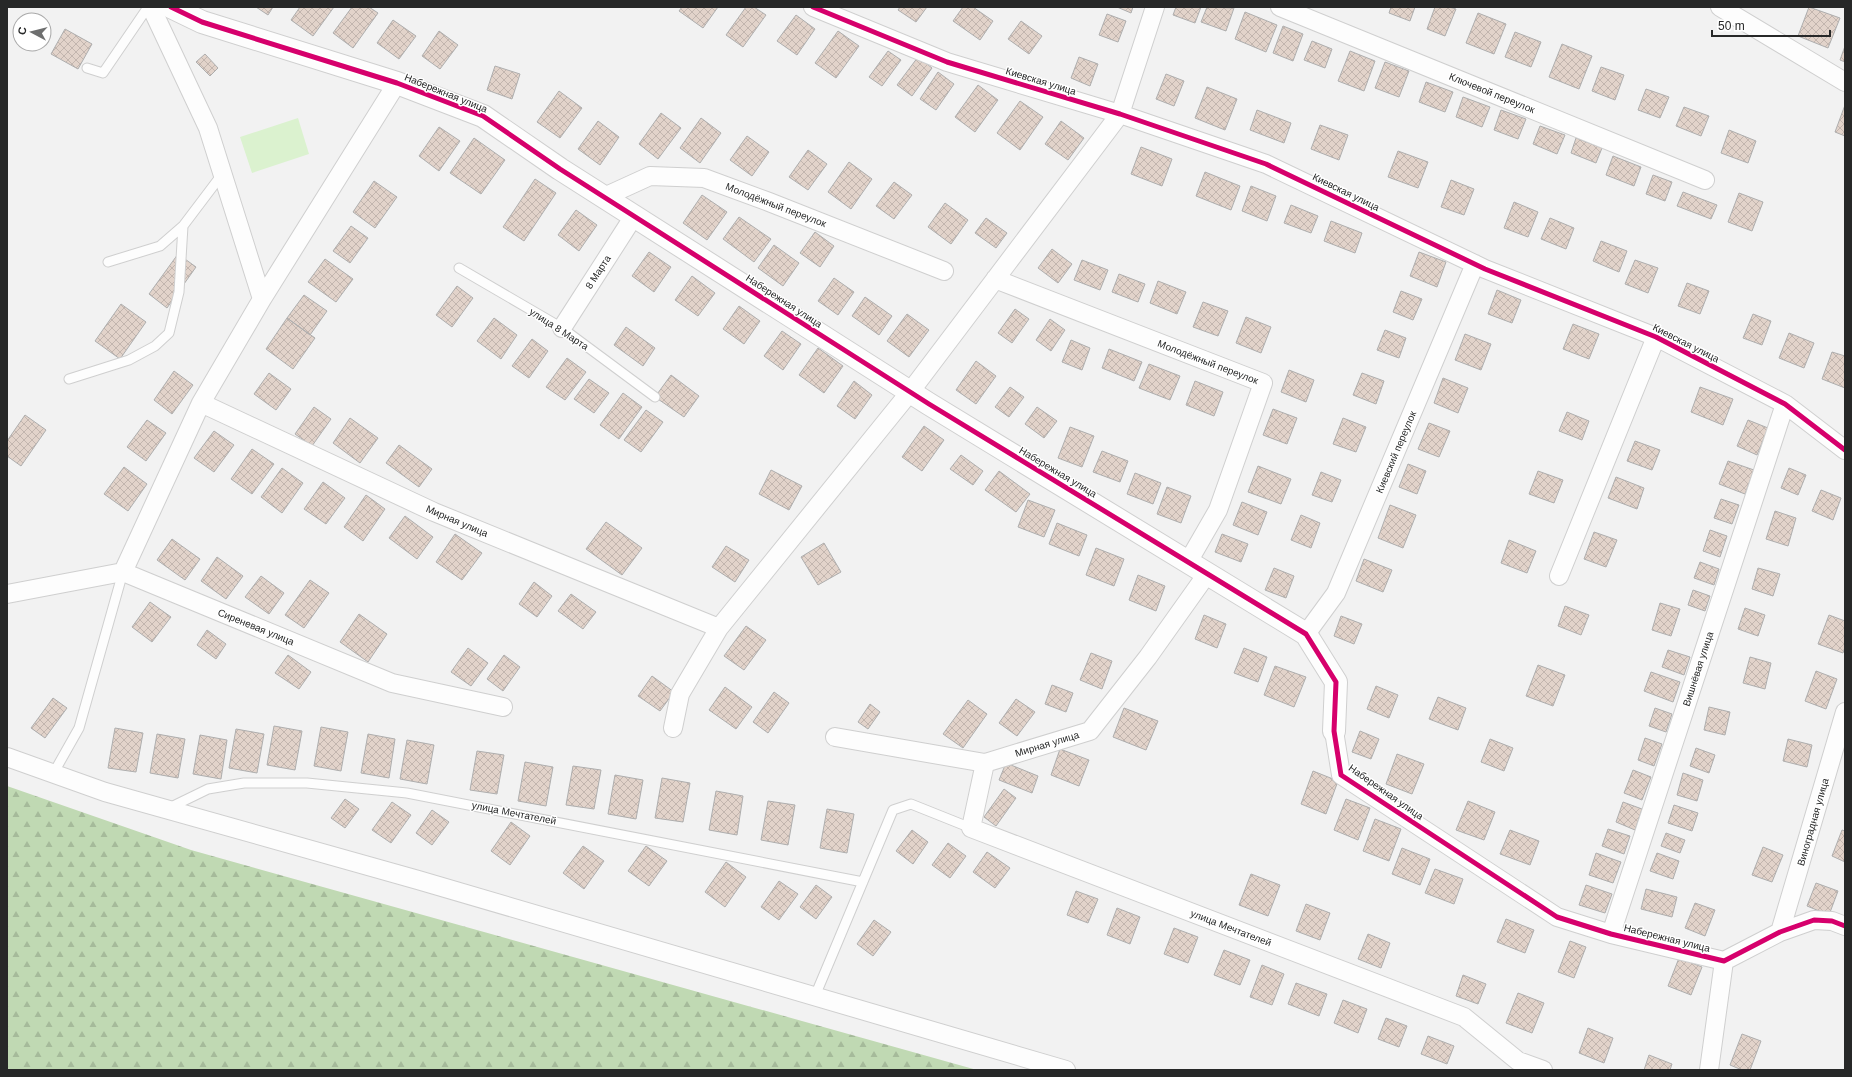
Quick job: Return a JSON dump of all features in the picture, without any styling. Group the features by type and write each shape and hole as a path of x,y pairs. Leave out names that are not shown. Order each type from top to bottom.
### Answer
{"street":[{"path":"151,7 208,128 262,299"},
{"name":"Набережная улица","path":"171,7 202,22 397,83 483,116 560,169 910,392 1306,634 1336,682 1334,731 1341,775 1557,918 1611,934 1724,961"},
{"name":"Киевская улица","path":"814,7 947,62 1120,114 1266,164 1475,264 1656,337 1785,404 1845,450"},
{"path":"673,728 680,694 719,628 910,392 1120,114 1155,7"},
{"name":"Ключевой переулок","path":"1280,7 1704,180"},
{"path":"1720,7 1845,82"},
{"path":"7,594 123,572 201,403 262,299 397,83"},
{"name":"Молодёжный переулок","path":"604,197 650,176 704,178 944,271"},
{"name":"8 Марта","path":"562,328 634,216"},
{"name":"Киевский переулок","path":"1306,634 1336,593 1475,264"},
{"name":"Молодёжный переулок","path":"995,279 1263,383 1218,510 1188,562"},
{"name":"Киевская улица","path":"1559,576 1656,337"},
{"name":"Мирная улица","path":"201,403 434,512 719,628"},
{"name":"Вишнёвая улица","path":"1611,934 1785,404"},
{"name":"Сиреневая улица","path":"123,572 392,683 503,707"},
{"name":"Мирная улица","path":"835,737 985,763 1090,731 1148,657 1207,574"},
{"name":"Виноградная улица","path":"1780,932 1845,712"},
{"path":"7,757 105,792 426,882 1066,1070"},
{"path":"971,828 985,763"},
{"name":"улица Мечтателей","path":"971,828 1464,1017 1518,1061 1544,1070"},
{"path":"1709,1070 1724,961 1780,932 1814,920 1832,921 1845,926"}],"lane":[{"path":"87,68 103,73 148,7"},
{"path":"108,262 160,246 184,226 223,173"},
{"path":"69,379 129,360 154,346 169,333 179,292 184,226"},
{"name":"улица 8 Марта","path":"459,268 562,328 655,397"},
{"path":"53,774 80,728 123,572"},
{"name":"улица Мечтателей","path":"166,809 208,789 244,783 307,783 400,792 863,882"},
{"path":"815,996 893,810 911,804 971,828"}],"green space":[{"path":"298,118 309,154 252,173 240,137"},
{"path":"7,786 191,850 977,1070 7,1070"}],"building":[{"path":"256,7 273,7 268,15"},
{"path":"300,7 334,7 313,36 291,20"},
{"path":"352,7 369,7 378,13 353,48 333,33"},
{"path":"682,7 718,7 703,28 679,11"},
{"path":"746,7 754,7 766,15 743,47 726,35"},
{"path":"900,7 927,7 916,22 898,10"},
{"path":"963,7 973,7 993,21 980,40 953,21"},
{"path":"1117,7 1133,7 1131,13"},
{"path":"1176,7 1201,7 1195,23 1173,15"},
{"path":"1207,7 1234,8 1226,31 1201,22"},
{"path":"1391,7 1415,7 1410,21 1389,13"},
{"path":"1435,7 1449,7 1456,9 1445,36 1427,29"},
{"path":"1809,7 1840,18 1828,48 1798,36"},
{"path":"1245,12 1277,25 1266,52 1235,39"},
{"path":"1478,13 1506,24 1494,54 1466,43"},
{"path":"1107,14 1126,21 1118,42 1099,35"},
{"path":"796,15 815,29 797,55 777,41"},
{"path":"393,20 416,36 399,59 377,43"},
{"path":"1021,21 1042,36 1029,54 1008,39"},
{"path":"1283,26 1303,34 1293,61 1273,53"},
{"path":"65,29 92,44 78,69 51,54"},
{"path":"439,31 458,45 440,69 422,56"},
{"path":"838,31 859,46 836,78 815,63"},
{"path":"1515,32 1541,42 1531,67 1505,57"},
{"path":"1312,41 1332,49 1325,68 1304,60"},
{"path":"1562,44 1592,56 1579,89 1549,77"},
{"path":"1845,46 1845,62 1840,60"},
{"path":"888,51 901,60 882,86 869,77"},
{"path":"1350,51 1375,61 1364,91 1338,81"},
{"path":"205,54 218,68 210,76 196,62"},
{"path":"918,57 932,68 912,96 897,85"},
{"path":"1079,57 1098,64 1090,86 1071,78"},
{"path":"1385,62 1409,71 1399,97 1375,88"},
{"path":"495,66 520,74 512,99 487,90"},
{"path":"1601,67 1624,75 1615,100 1592,91"},
{"path":"938,72 954,84 936,110 920,99"},
{"path":"1166,74 1184,81 1174,106 1156,99"},
{"path":"1426,82 1453,92 1445,112 1419,102"},
{"path":"978,85 998,100 975,132 955,117"},
{"path":"1207,87 1237,99 1225,130 1195,118"},
{"path":"1646,89 1669,97 1660,118 1638,110"},
{"path":"559,91 582,108 560,138 537,122"},
{"path":"1463,97 1490,107 1482,127 1456,117"},
{"path":"1020,101 1043,117 1020,150 997,133"},
{"path":"1845,105 1845,136 1835,132"},
{"path":"1684,107 1709,116 1701,136 1676,126"},
{"path":"1257,110 1291,123 1284,143 1250,130"},
{"path":"1501,110 1526,119 1518,139 1494,130"},
{"path":"661,113 681,128 658,159 639,144"},
{"path":"701,118 721,133 700,163 680,148"},
{"path":"598,121 619,137 600,165 578,149"},
{"path":"1061,121 1084,138 1068,160 1045,144"},
{"path":"1320,125 1348,135 1339,160 1311,149"},
{"path":"1540,126 1565,135 1557,154 1533,144"},
{"path":"439,127 460,141 439,171 419,156"},
{"path":"1729,130 1756,141 1748,163 1721,153"},
{"path":"747,136 769,152 752,176 730,160"},
{"path":"474,138 505,160 481,194 450,173"},
{"path":"1576,138 1602,148 1596,163 1571,153"},
{"path":"1141,147 1172,159 1162,186 1131,174"},
{"path":"808,150 827,164 808,190 789,177"},
{"path":"1398,151 1428,162 1418,188 1388,177"},
{"path":"1613,156 1641,167 1634,186 1606,175"},
{"path":"849,162 872,179 851,209 828,192"},
{"path":"1205,172 1240,186 1231,210 1196,196"},
{"path":"1653,175 1672,182 1665,201 1646,194"},
{"path":"535,179 556,193 524,241 503,227"},
{"path":"1451,180 1474,189 1464,215 1441,207"},
{"path":"374,181 397,197 375,228 353,212"},
{"path":"894,182 912,195 894,219 876,206"},
{"path":"1251,186 1276,196 1267,221 1242,211"},
{"path":"1683,192 1717,205 1711,219 1677,206"},
{"path":"1739,193 1763,202 1752,231 1728,222"},
{"path":"702,195 727,212 707,240 683,223"},
{"path":"1514,202 1538,212 1528,237 1504,228"},
{"path":"945,203 968,220 951,244 928,227"},
{"path":"1291,205 1318,216 1311,233 1284,223"},
{"path":"576,210 597,225 579,251 558,235"},
{"path":"739,217 771,239 754,262 723,239"},
{"path":"986,218 1007,233 996,248 975,233"},
{"path":"1550,218 1574,228 1566,249 1541,239"},
{"path":"1331,221 1362,233 1355,253 1324,241"},
{"path":"351,226 368,238 350,263 333,251"},
{"path":"815,232 834,246 820,267 800,253"},
{"path":"1601,241 1627,251 1619,272 1593,261"},
{"path":"774,245 799,263 783,286 758,268"},
{"path":"1052,249 1072,264 1058,283 1038,268"},
{"path":"649,252 671,267 654,292 632,276"},
{"path":"1419,252 1446,262 1437,287 1410,276"},
{"path":"178,254 196,267 167,308 149,294"},
{"path":"325,259 353,279 336,302 308,282"},
{"path":"1082,260 1108,270 1100,290 1074,280"},
{"path":"1635,260 1658,268 1648,293 1625,284"},
{"path":"1119,274 1145,284 1138,302 1112,292"},
{"path":"692,276 715,293 698,316 675,300"},
{"path":"834,278 854,292 838,315 818,301"},
{"path":"1158,281 1186,292 1177,314 1150,303"},
{"path":"1687,283 1709,291 1700,314 1678,306"},
{"path":"457,286 473,298 452,327 436,315"},
{"path":"1497,290 1521,300 1512,323 1488,314"},
{"path":"1401,291 1422,299 1413,320 1393,312"},
{"path":"304,295 327,311 310,335 287,318"},
{"path":"865,297 892,316 879,335 852,316"},
{"path":"1203,302 1228,311 1218,336 1193,327"},
{"path":"121,304 146,322 120,359 95,341"},
{"path":"739,306 760,321 744,344 723,329"},
{"path":"1015,309 1029,319 1012,343 998,333"},
{"path":"907,314 929,330 909,357 887,341"},
{"path":"1753,314 1771,321 1762,345 1743,338"},
{"path":"1246,317 1271,327 1261,353 1236,343"},
{"path":"287,318 315,338 293,369 266,349"},
{"path":"494,318 517,335 501,359 477,341"},
{"path":"1050,319 1065,330 1051,351 1036,340"},
{"path":"1573,324 1599,334 1589,359 1563,349"},
{"path":"626,327 655,348 643,366 614,345"},
{"path":"1385,330 1406,338 1399,358 1377,350"},
{"path":"782,331 801,344 783,370 764,356"},
{"path":"1789,333 1814,343 1804,368 1779,358"},
{"path":"1465,334 1491,344 1481,370 1455,360"},
{"path":"532,339 548,351 529,378 512,366"},
{"path":"1071,340 1090,348 1082,370 1062,362"},
{"path":"818,348 843,366 824,393 799,375"},
{"path":"1109,349 1142,362 1134,381 1102,368"},
{"path":"1832,352 1845,356 1845,388 1822,379"},
{"path":"567,358 586,372 565,400 546,387"},
{"path":"976,361 996,376 976,404 956,390"},
{"path":"1149,364 1180,376 1170,400 1139,388"},
{"path":"1289,370 1314,380 1306,402 1281,392"},
{"path":"174,371 193,385 172,414 154,400"},
{"path":"269,373 291,389 276,410 254,394"},
{"path":"1362,373 1384,381 1376,404 1353,395"},
{"path":"671,375 699,396 684,417 655,397"},
{"path":"1443,378 1468,388 1458,413 1434,403"},
{"path":"589,379 609,393 594,413 574,399"},
{"path":"854,381 872,395 855,419 837,406"},
{"path":"1195,381 1223,392 1214,416 1186,405"},
{"path":"1010,387 1024,397 1009,417 995,407"},
{"path":"1700,387 1733,399 1723,425 1691,412"},
{"path":"623,393 642,407 619,439 600,425"},
{"path":"314,407 331,419 312,446 295,434"},
{"path":"1037,407 1057,421 1044,438 1025,424"},
{"path":"1273,409 1297,418 1287,444 1263,435"},
{"path":"646,410 663,422 641,452 624,440"},
{"path":"1567,412 1589,421 1582,440 1559,431"},
{"path":"25,415 46,430 21,466 7,456 7,441"},
{"path":"350,418 378,438 360,463 333,443"},
{"path":"1343,418 1366,427 1356,452 1333,444"},
{"path":"147,420 166,433 146,461 127,447"},
{"path":"1748,420 1768,428 1757,455 1737,446"},
{"path":"1429,423 1450,431 1439,457 1418,449"},
{"path":"924,426 944,440 922,471 902,457"},
{"path":"1070,427 1094,436 1082,467 1058,458"},
{"path":"214,431 234,445 214,472 194,458"},
{"path":"1635,441 1660,450 1652,470 1627,461"},
{"path":"399,445 432,469 419,487 386,463"},
{"path":"252,449 274,464 252,494 231,479"},
{"path":"1102,451 1128,461 1120,482 1093,472"},
{"path":"961,455 983,471 973,485 950,469"},
{"path":"1728,461 1754,470 1745,494 1719,484"},
{"path":"1408,464 1426,471 1417,494 1399,487"},
{"path":"1258,466 1291,479 1281,504 1248,492"},
{"path":"124,467 147,484 128,511 104,494"},
{"path":"282,468 303,483 282,513 261,497"},
{"path":"1789,468 1806,475 1798,495 1781,488"},
{"path":"771,470 802,486 789,510 759,494"},
{"path":"999,471 1030,494 1016,512 985,490"},
{"path":"1538,471 1563,480 1554,503 1529,494"},
{"path":"1321,472 1341,480 1332,502 1312,495"},
{"path":"1135,473 1161,483 1153,504 1127,494"},
{"path":"1616,477 1644,488 1637,509 1608,498"},
{"path":"323,482 345,498 326,524 304,509"},
{"path":"1167,487 1191,496 1181,523 1157,514"},
{"path":"1821,490 1841,498 1833,520 1812,511"},
{"path":"366,495 385,509 363,541 344,527"},
{"path":"1721,499 1739,505 1732,524 1714,518"},
{"path":"1028,500 1055,510 1044,537 1018,527"},
{"path":"1242,502 1267,512 1258,535 1233,525"},
{"path":"1390,505 1416,515 1403,548 1378,538"},
{"path":"1775,511 1796,518 1788,546 1766,539"},
{"path":"1301,515 1320,523 1311,548 1291,540"},
{"path":"405,516 433,537 417,559 389,538"},
{"path":"606,522 642,548 622,575 586,549"},
{"path":"1057,523 1087,535 1079,556 1049,544"},
{"path":"1710,530 1727,536 1720,557 1703,551"},
{"path":"1594,532 1617,540 1606,567 1584,559"},
{"path":"455,534 482,553 462,580 436,562"},
{"path":"1222,534 1248,544 1241,562 1215,552"},
{"path":"172,539 200,559 185,580 157,560"},
{"path":"1509,540 1536,551 1527,573 1501,563"},
{"path":"824,543 841,572 818,585 801,557"},
{"path":"726,546 749,560 735,582 712,567"},
{"path":"1096,548 1124,559 1114,586 1086,575"},
{"path":"217,557 243,576 226,599 201,581"},
{"path":"1364,559 1392,570 1383,592 1356,581"},
{"path":"1700,562 1719,569 1714,585 1694,578"},
{"path":"1274,568 1294,576 1286,598 1265,590"},
{"path":"1758,568 1780,574 1773,596 1752,589"},
{"path":"1138,575 1165,586 1156,611 1129,600"},
{"path":"261,576 284,593 269,614 245,597"},
{"path":"310,580 329,593 304,628 285,615"},
{"path":"534,582 552,596 537,617 519,604"},
{"path":"1693,590 1710,596 1705,611 1688,605"},
{"path":"571,594 596,612 583,629 558,611"},
{"path":"150,602 171,617 152,642 132,627"},
{"path":"1660,603 1680,609 1671,636 1652,630"},
{"path":"1565,606 1589,615 1581,635 1558,626"},
{"path":"1745,608 1765,615 1758,636 1738,629"},
{"path":"359,614 387,634 368,662 340,642"},
{"path":"1204,615 1226,624 1217,648 1195,639"},
{"path":"1829,615 1845,621 1845,647 1843,653 1818,644"},
{"path":"1341,616 1362,624 1354,644 1334,636"},
{"path":"746,626 766,640 744,670 724,656"},
{"path":"207,630 226,644 216,659 197,645"},
{"path":"468,648 488,663 471,686 451,672"},
{"path":"1244,648 1267,657 1258,682 1234,673"},
{"path":"1668,650 1690,657 1684,675 1662,667"},
{"path":"1091,653 1112,661 1102,689 1080,680"},
{"path":"288,655 311,672 299,689 275,673"},
{"path":"504,655 520,667 503,691 487,679"},
{"path":"1750,657 1771,663 1765,689 1743,683"},
{"path":"1538,665 1565,675 1553,706 1526,696"},
{"path":"1275,666 1306,677 1294,707 1264,695"},
{"path":"1816,671 1837,679 1826,709 1805,701"},
{"path":"1651,672 1680,682 1673,702 1644,691"},
{"path":"652,676 674,692 660,711 638,696"},
{"path":"1052,685 1073,693 1066,712 1045,704"},
{"path":"1376,686 1398,695 1389,718 1367,709"},
{"path":"725,687 752,707 736,729 709,710"},
{"path":"774,692 789,703 768,733 753,722"},
{"path":"1438,697 1466,708 1458,730 1429,719"},
{"path":"53,698 67,708 45,738 31,728"},
{"path":"1016,699 1035,712 1017,736 999,723"},
{"path":"968,700 987,714 963,748 943,734"},
{"path":"870,704 880,712 868,729 858,722"},
{"path":"1709,707 1730,712 1725,735 1704,730"},
{"path":"1124,708 1158,721 1146,750 1113,737"},
{"path":"1655,708 1672,714 1666,732 1649,726"},
{"path":"274,726 302,731 295,770 267,765"},
{"path":"321,727 348,732 341,771 314,766"},
{"path":"115,728 143,733 136,772 108,768"},
{"path":"236,729 264,734 257,773 229,768"},
{"path":"1360,731 1379,739 1371,759 1352,752"},
{"path":"157,734 185,739 178,778 150,773"},
{"path":"368,734 395,739 389,778 361,773"},
{"path":"200,735 227,740 221,779 193,774"},
{"path":"1645,738 1662,744 1654,766 1638,760"},
{"path":"1490,739 1513,748 1504,771 1481,762"},
{"path":"1788,739 1812,745 1807,767 1783,761"},
{"path":"407,740 434,745 427,784 400,779"},
{"path":"1696,748 1715,755 1709,773 1690,766"},
{"path":"1060,749 1089,760 1079,786 1051,775"},
{"path":"477,751 504,755 497,794 470,790"},
{"path":"1397,754 1424,764 1412,794 1386,784"},
{"path":"525,762 553,767 546,806 518,801"},
{"path":"1006,763 1038,776 1032,793 999,780"},
{"path":"573,766 601,770 594,809 566,805"},
{"path":"1633,770 1651,777 1642,800 1624,793"},
{"path":"1313,771 1338,781 1326,814 1301,804"},
{"path":"1683,773 1703,780 1697,801 1677,795"},
{"path":"615,775 643,780 636,819 608,814"},
{"path":"662,778 690,783 683,822 655,818"},
{"path":"1004,789 1016,798 996,826 984,817"},
{"path":"716,791 743,796 737,835 709,830"},
{"path":"345,799 359,809 345,828 331,818"},
{"path":"1346,799 1370,808 1358,840 1334,830"},
{"path":"768,801 795,805 788,845 761,840"},
{"path":"1468,801 1495,812 1484,840 1456,830"},
{"path":"392,802 411,815 391,843 372,830"},
{"path":"1623,802 1642,809 1635,830 1616,822"},
{"path":"1674,805 1698,813 1692,831 1668,823"},
{"path":"827,809 854,814 847,853 820,848"},
{"path":"432,810 449,822 432,845 416,833"},
{"path":"1375,819 1401,829 1389,861 1363,851"},
{"path":"511,822 530,836 510,865 491,851"},
{"path":"1608,829 1630,836 1624,854 1602,846"},
{"path":"912,830 928,842 913,864 896,851"},
{"path":"1510,830 1539,841 1530,865 1500,854"},
{"path":"1842,830 1845,831 1845,862 1832,856"},
{"path":"1666,833 1685,840 1680,853 1661,846"},
{"path":"948,843 966,856 950,878 932,865"},
{"path":"583,846 604,861 584,889 563,873"},
{"path":"646,846 667,861 649,886 628,871"},
{"path":"1763,847 1783,855 1772,882 1752,875"},
{"path":"1402,848 1430,859 1420,885 1392,874"},
{"path":"987,852 1010,868 995,888 973,872"},
{"path":"1596,853 1621,862 1613,883 1589,875"},
{"path":"1657,853 1679,861 1673,879 1650,871"},
{"path":"726,862 746,877 725,907 705,892"},
{"path":"1435,869 1463,879 1454,904 1425,893"},
{"path":"1251,874 1280,885 1268,916 1239,905"},
{"path":"779,881 798,894 779,920 761,907"},
{"path":"1816,883 1838,891 1829,915 1807,906"},
{"path":"816,885 832,897 816,919 800,907"},
{"path":"1586,885 1612,894 1605,913 1579,905"},
{"path":"1646,889 1677,897 1672,917 1641,909"},
{"path":"1076,891 1098,899 1088,923 1067,915"},
{"path":"1695,903 1715,910 1705,936 1685,928"},
{"path":"1306,904 1330,913 1320,940 1296,931"},
{"path":"1117,908 1140,917 1130,944 1107,935"},
{"path":"1506,919 1534,930 1525,953 1497,942"},
{"path":"874,920 891,932 873,956 857,944"},
{"path":"1174,928 1198,937 1188,963 1164,954"},
{"path":"1368,934 1390,943 1381,968 1358,959"},
{"path":"1570,941 1586,947 1574,978 1558,972"},
{"path":"1224,950 1250,960 1240,985 1214,975"},
{"path":"1679,958 1702,967 1691,995 1668,986"},
{"path":"1262,965 1284,974 1272,1005 1250,997"},
{"path":"1463,975 1486,984 1478,1004 1456,996"},
{"path":"1296,983 1327,994 1319,1016 1288,1004"},
{"path":"1518,993 1544,1003 1532,1033 1506,1023"},
{"path":"1343,1000 1367,1009 1358,1033 1334,1023"},
{"path":"1386,1018 1407,1026 1399,1047 1378,1039"},
{"path":"1588,1028 1613,1038 1604,1063 1579,1053"},
{"path":"1742,1034 1761,1041 1750,1070 1742,1070 1730,1065"},
{"path":"1428,1036 1454,1046 1447,1064 1421,1054"},
{"path":"1649,1055 1672,1064 1670,1070 1644,1070"}],"cycle path":[{"path":"171,7 202,22 397,83 483,116 560,169 929,404 1306,634 1336,682 1334,731 1341,775 1557,917 1611,934 1724,961 1780,932 1814,920 1832,921 1845,926"},
{"path":"813,7 947,62 1120,114 1266,164 1485,269 1656,337 1785,404 1845,450"}]}
